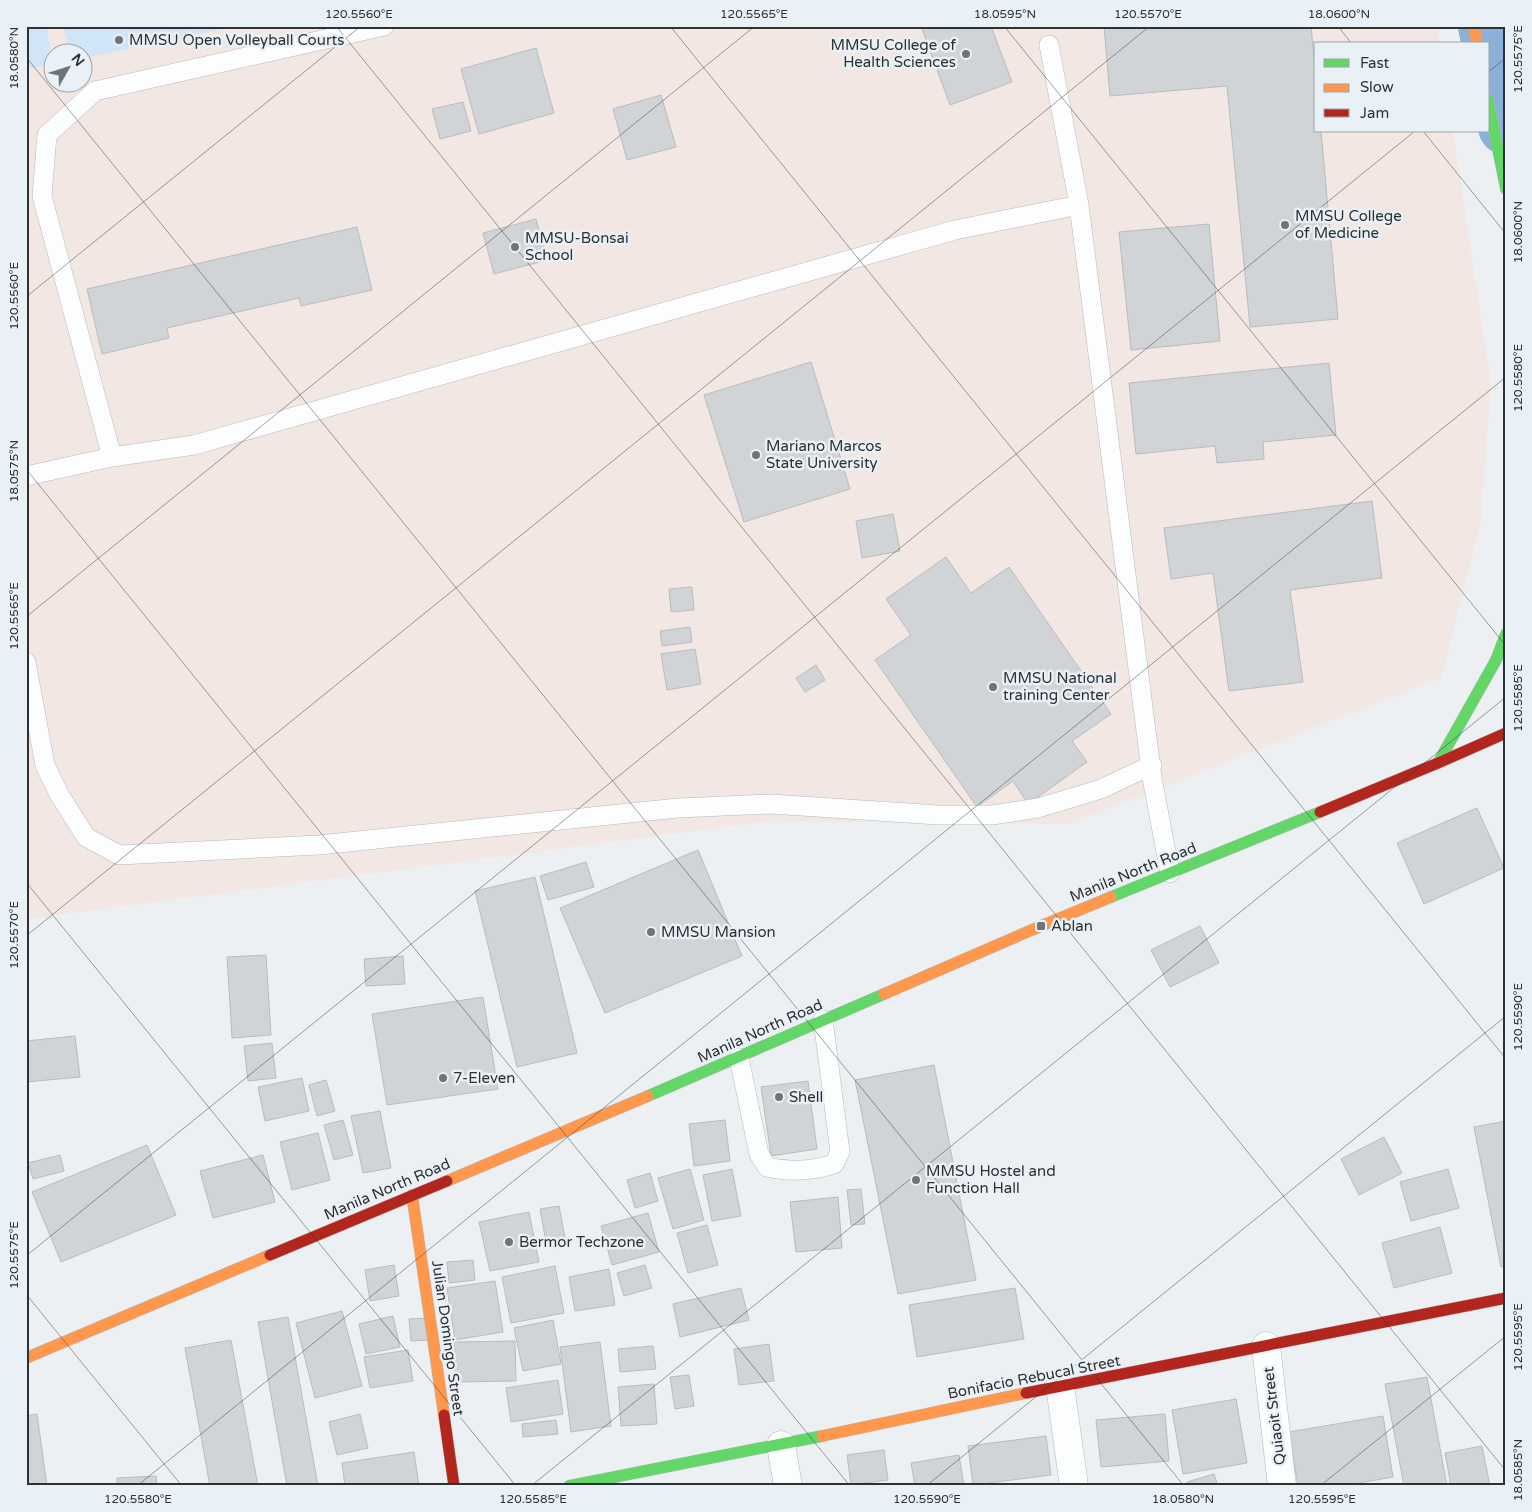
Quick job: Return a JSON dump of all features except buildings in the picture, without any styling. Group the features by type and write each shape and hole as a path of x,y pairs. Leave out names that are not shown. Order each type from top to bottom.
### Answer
{"main road":[{"path":"1474,26 1477,42"},
{"path":"1490,110 1506,189"},
{"path":"1438,763 1496,660 1506,634"},
{"name":"Manila North Road","path":"26,1358 739,1058 1023,934 1438,763 1506,733"},
{"name":"Julian Domingo Street","path":"412,1195 454,1486"},
{"name":"Bonifacio Rebucal Street","path":"569,1486 781,1445 1060,1386 1506,1298"}],"street":[{"name":"Quiaoit Street","path":"1266,1346 1282,1486"},
{"path":"1060,1386 1074,1486"},
{"path":"781,1445 788,1486"}],"lane":[{"path":"112,457 42,196 47,135 95,91 384,26"},
{"path":"1049,45 1079,205 1152,765 1152,778 1170,873"},
{"path":"26,476 112,457 194,445 955,230 1079,205"},
{"path":"26,662 45,765 59,794 86,837 119,855 319,845 678,808 771,804 938,815 992,815 1038,808 1101,790 1152,765"},
{"path":"739,1058 759,1154 767,1167 781,1171 822,1168 834,1164 840,1152 823,1020"}],"shaded area":[{"name":"Mariano Marcos State University","path":"26,26 1438,26 1440,42 1314,42 1314,132 1453,132 1491,384 1480,527 1441,678 1068,824 769,821 26,919"},
{"path":"26,26 47,26 49,42 42,42 42,66 26,69"},
{"name":"MMSU Open Volleyball Courts","path":"63,26 234,26 92,56 92,42 67,42"}],"waterway":[{"path":"1486,26 1489,42"},
{"path":"1490,46 1506,127"}],"traffic: fast":[{"path":"1490,110 1506,189"},
{"path":"1438,763 1496,660 1506,634"},
{"path":"1111,897 1320,812"},
{"path":"648,1096 884,994"},
{"path":"569,1486 822,1436"}],"traffic: slow":[{"path":"1474,26 1477,42"},
{"path":"884,994 1111,897"},
{"path":"447,1181 648,1096"},
{"path":"412,1195 444,1415"},
{"path":"26,1358 270,1255"},
{"path":"822,1436 1026,1393"}],"traffic: jam":[{"path":"1320,812 1506,733"},
{"path":"270,1255 447,1181"},
{"path":"1026,1393 1506,1298"},
{"path":"444,1415 454,1486"}],"place":[{"name":"MMSU Open Volleyball Courts","path":"119,40"},
{"name":"MMSU College of Health Sciences","path":"966,54"},
{"name":"MMSU College of Medicine","path":"1285,225"},
{"name":"MMSU-Bonsai School","path":"515,247"},
{"name":"Mariano Marcos State University","path":"756,455"},
{"name":"MMSU National training Center","path":"993,687"},
{"name":"Ablan","path":"1041,926"},
{"name":"MMSU Mansion","path":"651,932"},
{"name":"7-Eleven","path":"443,1078"},
{"name":"Shell","path":"779,1097"},
{"name":"MMSU Hostel and Function Hall","path":"916,1180"},
{"name":"Bermor Techzone","path":"509,1242"}]}
